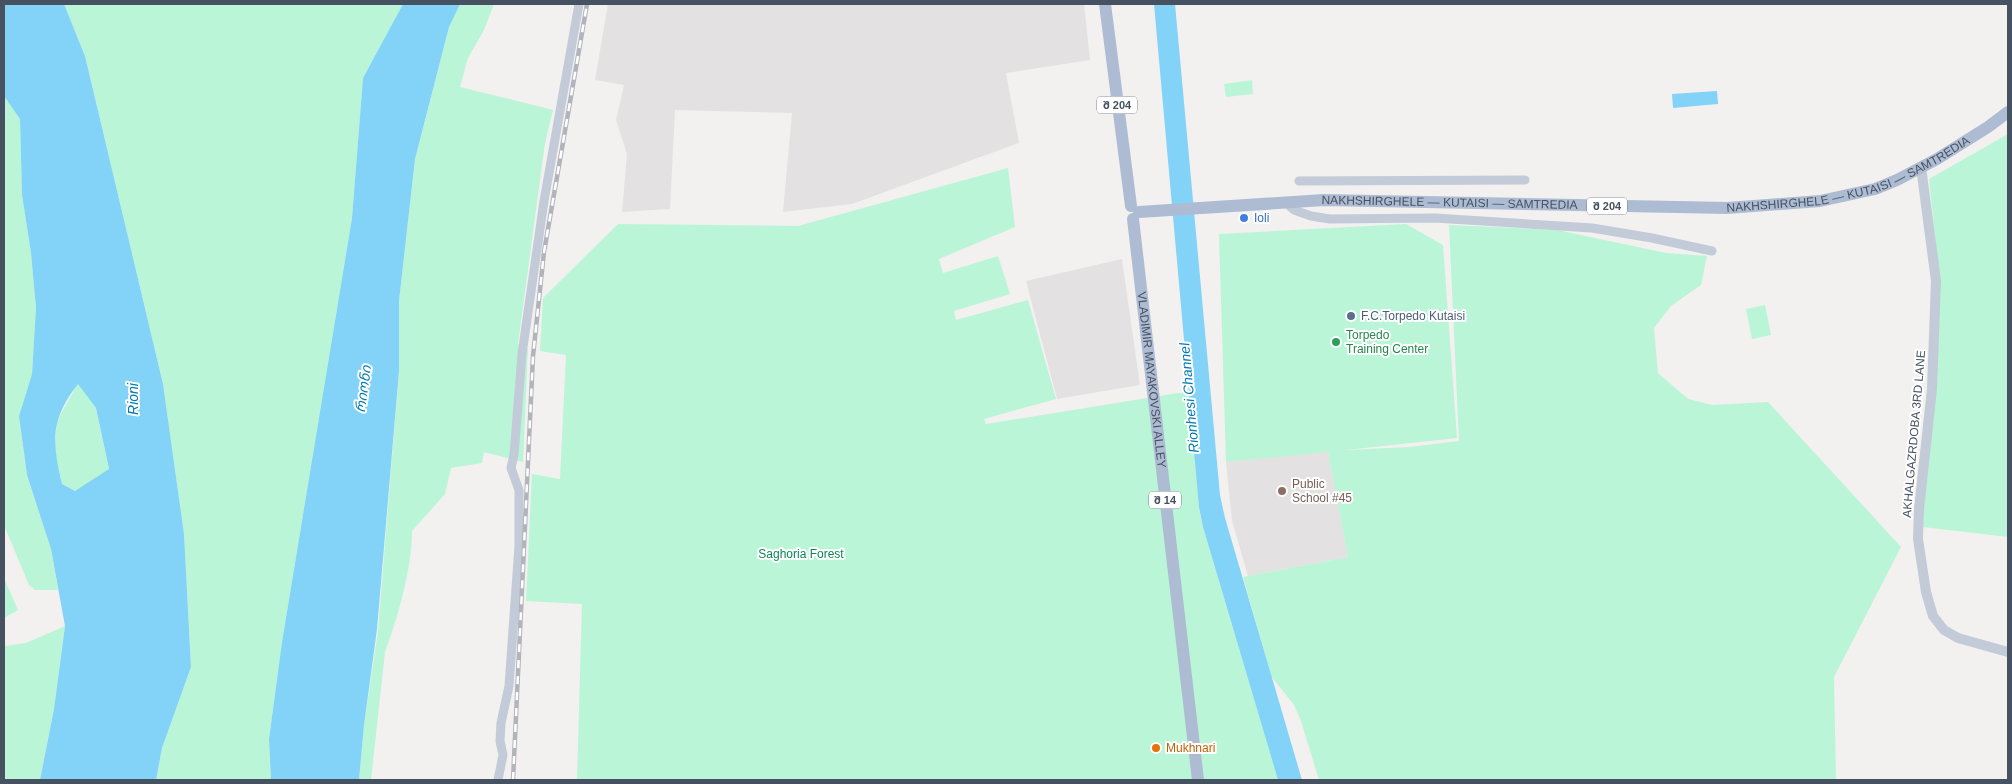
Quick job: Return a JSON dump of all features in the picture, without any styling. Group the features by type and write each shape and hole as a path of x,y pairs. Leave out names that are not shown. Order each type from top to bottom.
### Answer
{"main road":[{"name":"შ 204","path":"1105,4 1120,132 1135,212"},
{"name":"NAKHSHIRGHELE — KUTAISI — SAMTREDIA","path":"1135,212 1324,200 1438,201 1657,208 1736,208 1820,202 1875,189 1922,167 1988,127 2008,112"},
{"name":"VLADIMIR MAYAKOVSKI ALLEY","path":"1135,212 1198,780"}],"street":[{"path":"498,780 503,755 500,741 501,723 509,686 519,546 519,490 511,468 514,455 522,354 544,202 579,4"},
{"name":"AKHALGAZRDOBA 3RD LANE","path":"1922,167 1936,281 1932,389 1919,509 1918,540 1926,592 1933,616 1944,630 1958,638 2008,652"},
{"path":"1299,181 1525,180"},
{"path":"1286,202 1294,210 1311,216 1330,219 1435,218 1592,228 1712,251"}],"shaded area":[{"path":"608,4 1084,4 1090,60 1006,73 1019,143 852,204 783,212 792,113 675,110 670,209 622,212 627,154 616,120 624,85 595,80"},
{"path":"1122,259 1140,385 1057,399 1026,281"},
{"name":"Public School #45","path":"1328,451 1348,557 1248,576 1232,521 1226,462"}],"green space":[{"path":"64,4 403,4 363,78 352,218 282,642 269,739 271,780 156,780 162,748 191,667 184,534 163,384 85,56"},
{"path":"460,4 494,4 484,30 468,58 460,87 553,110 545,143 518,344 528,349 523,462 484,452 482,463 451,468 445,494 412,531 410,561 395,624 385,652 371,780 359,780 364,725 378,631 399,371 399,301 415,159 449,27"},
{"path":"1252,80 1253,94 1226,97 1224,84"},
{"path":"4,96 20,119 22,195 31,253 36,308 32,374 19,416 27,475 51,549 58,590 35,590 29,585 4,525"},
{"path":"2008,134 2008,537 1923,527 1936,245 1929,179"},
{"name":"Saghoria Forest","path":"1008,168 1015,227 939,259 943,273 998,256 1010,294 954,311 956,320 1028,300 1056,399 984,419 986,424 1178,393 1190,393 1199,507 1203,527 1278,780 577,780 582,604 526,601 532,474 560,479 566,355 540,351 543,298 618,224 798,226"},
{"path":"1406,224 1443,245 1457,438 1346,450 1409,447 1459,441 1449,225 1557,230 1666,253 1707,256 1701,285 1671,306 1654,328 1658,373 1688,399 1712,405 1768,402 1901,547 1834,677 1836,780 1319,780 1301,721 1294,705 1271,676 1243,577 1348,557 1328,452 1226,462 1219,234"},
{"path":"1765,305 1771,335 1752,339 1746,309"},
{"path":"78,383 96,408 109,470 75,491 62,484 54,451 57,421"},
{"path":"4,578 18,610 4,618"},
{"path":"65,626 54,709 40,780 4,780 4,646 26,643"}],"water":[{"name":"Rioni","path":"4,4 64,4 85,56 163,384 184,534 191,667 162,748 156,780 40,780 54,709 65,626 51,549 27,475 19,416 32,374 36,308 31,253 22,195 20,119 4,96","holes":["78,384 96,408 109,469 75,491 62,484 55,443 58,420 62,409"]},
{"name":"რიონი","path":"403,4 460,4 449,27 415,159 399,301 399,371 377,629 364,725 359,780 271,780 269,739 282,642 352,218 363,78"},
{"path":"1154,4 1175,4 1220,495 1225,518 1302,780 1278,780 1203,527 1199,507"},
{"path":"1717,91 1718,104 1673,108 1672,94"}],"railway":[{"path":"513,780 533,356 544,252 587,4"}],"place":[{"name":"Ioli","path":"1244,218"},
{"name":"F.C.Torpedo Kutaisi","path":"1351,316"},
{"name":"Torpedo Training Center","path":"1336,342"},
{"name":"Public School #45","path":"1282,491"},
{"name":"Mukhnari","path":"1156,748"}],"water label":[{"name":"Rionhesi Channel","path":"1189,398"}]}
